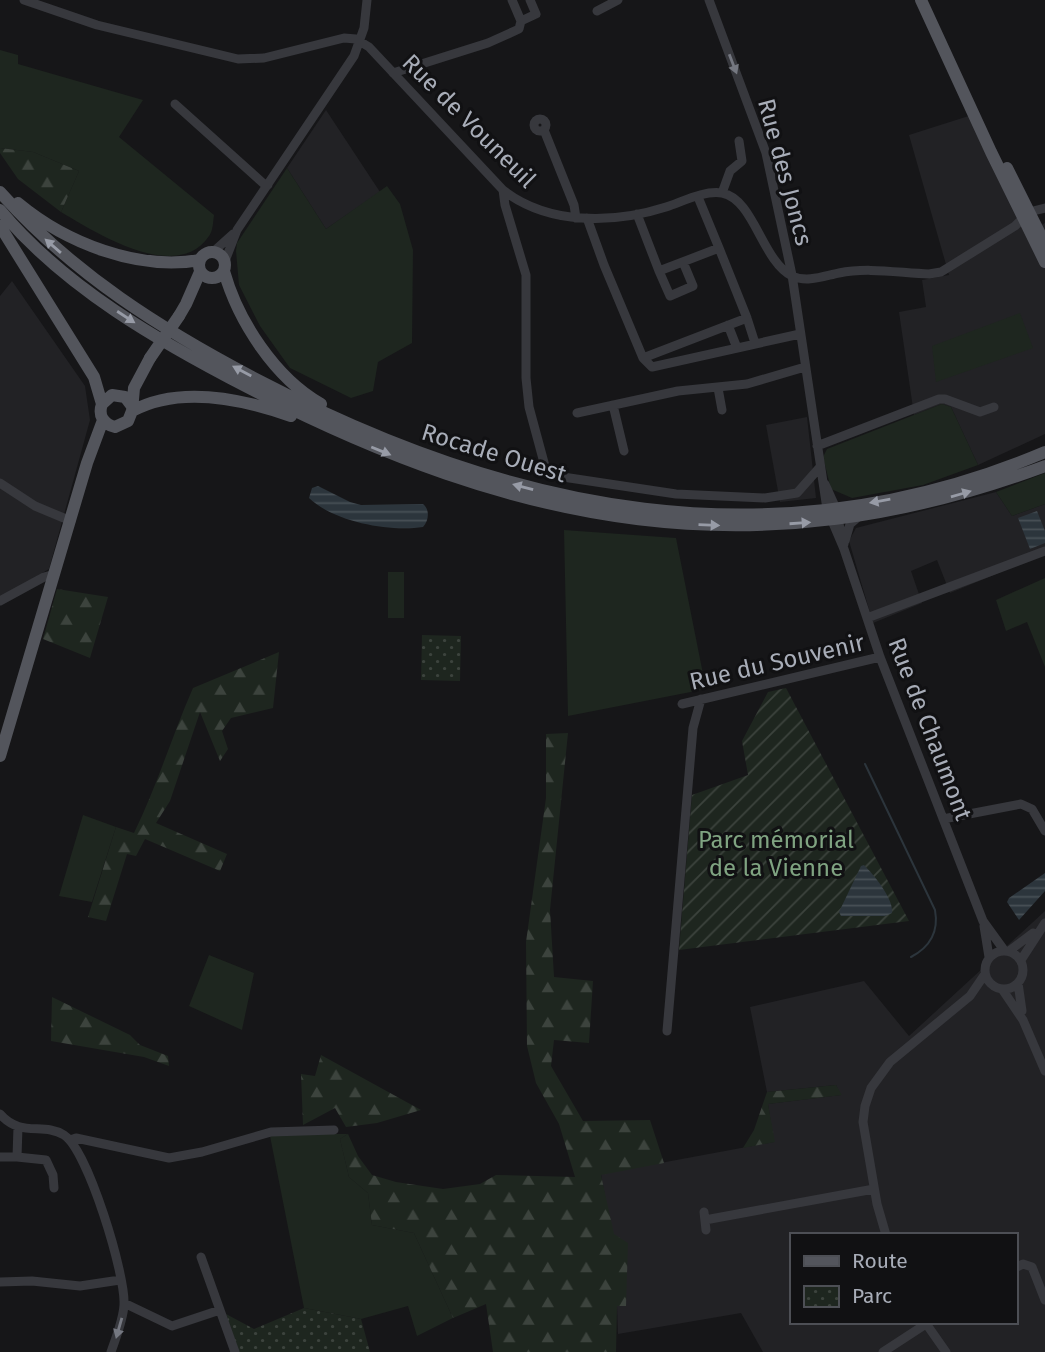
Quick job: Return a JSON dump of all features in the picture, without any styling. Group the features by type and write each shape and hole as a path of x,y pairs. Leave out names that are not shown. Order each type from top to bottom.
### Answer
{"main road":[{"path":"921,0 1029,221 1045,244"},
{"path":"927,0 1045,261"},
{"path":"0,185 30,213 86,244 122,255 204,270 219,277 225,266"},
{"name":"Rocade Ouest","path":"0,192 30,225 81,270 161,325 305,404 415,452 529,488 623,506 725,514 833,514 858,517 955,496 1045,466"},
{"name":"Rocade Ouest","path":"0,210 57,265 129,319 230,379 359,442 422,467 495,491 590,513 725,526 833,514 981,476 1045,452"},
{"path":"0,226 94,377 102,404"},
{"path":"83,483 100,443 115,427 128,421 134,388 150,358 186,304 204,270 205,254 213,252 220,254 232,295 249,327 274,363 297,387 324,406 415,452"},
{"path":"117,395 150,358"},
{"path":"115,427 103,420 100,412 108,397 125,397 132,408"},
{"path":"132,408 165,399 234,400 286,414 359,442"},
{"path":"0,756 55,574 69,545 71,521 89,455 103,420"}],"street":[{"path":"23,0 87,22 238,59 264,58 344,38 360,40"},
{"path":"213,252 237,230 346,67 360,40 366,0"},
{"path":"393,73 488,43 519,29 521,21 512,0"},
{"path":"521,21 536,14 530,0"},
{"path":"597,11 618,0"},
{"name":"Rue des Joncs","path":"709,0 762,139 792,275"},
{"name":"Rue de Vouneuil","path":"360,40 503,190 538,210 576,218 637,214 710,193 722,193"},
{"path":"176,104 268,185"},
{"path":"544,130 574,205 576,218"},
{"path":"739,141 741,161 730,171 722,193 732,196 741,206 778,264 792,275 810,279 854,271 929,274 941,272 1029,221 1045,208"},
{"path":"503,190 526,275 526,378 529,407 546,470 562,477 676,494 765,498 797,493 821,472"},
{"path":"698,197 755,343"},
{"path":"637,214 670,296 693,286 683,262"},
{"path":"587,218 643,358 652,367 800,334"},
{"path":"225,266 237,230"},
{"path":"659,271 719,248"},
{"name":"Rue de Chaumont","path":"792,275 821,472 833,514 880,657 983,921 989,957"},
{"path":"643,358 747,318"},
{"path":"728,325 737,348"},
{"path":"577,413 691,389 747,384 806,367"},
{"path":"718,388 722,410"},
{"path":"817,446 939,399 980,412 994,408"},
{"path":"613,405 624,451"},
{"path":"0,483 35,506 71,521"},
{"path":"844,550 850,524 858,517"},
{"path":"867,618 1045,551"},
{"path":"0,601 44,577 55,574"},
{"name":"Rue du Souvenir","path":"682,704 880,657"},
{"path":"667,1031 693,728 701,699"},
{"path":"943,819 1021,804 1032,809 1045,831"},
{"name":"Rue de Chaumont","path":"983,921 1006,951"},
{"path":"885,1233 874,1189 863,1122 871,1088 890,1062 970,996 985,974 989,957 1006,951 1044,924"},
{"path":"1023,1020 1018,983 1023,969 1021,960 1044,924"},
{"path":"1006,951 1021,960"},
{"path":"985,974 1023,1020 1045,1071"},
{"path":"970,996 1008,988 1018,983"},
{"path":"0,1114 18,1127 55,1132 70,1140 78,1150 100,1202 124,1303 111,1352"},
{"path":"17,1157 18,1127"},
{"path":"70,1140 76,1138 169,1158 202,1152 271,1132 334,1130"},
{"path":"0,1157 46,1160 54,1188"},
{"path":"705,1221 874,1189"},
{"path":"201,1257 235,1352"},
{"path":"1017,1267 1023,1264 1032,1267 1045,1300"},
{"path":"0,1282 32,1281 83,1286 120,1280"},
{"path":"124,1303 172,1326 220,1310"},
{"path":"883,1352 925,1324"},
{"path":"928,1324 946,1352"}],"shaded area":[{"path":"326,110 380,192 326,229 287,168"},
{"path":"978,113 1035,228 1045,223 1045,434 978,465 951,407 942,404 914,415 899,312 926,307 922,280 949,275 909,135"},
{"path":"12,281 85,386 90,420 49,569 0,598 0,296"},
{"path":"807,417 816,498 780,502 766,425"},
{"path":"318,486 361,505 423,504 428,512 427,518 423,527 409,528 379,526 347,519 309,498 312,488"},
{"path":"996,492 1012,516 1045,504 1045,554 950,593 937,560 911,571 922,603 873,623 849,541 856,528"},
{"path":"1037,511 1045,531 1045,543 1030,549 1018,518"},
{"path":"864,865 887,894 892,913 885,916 841,916 839,912 861,866"},
{"path":"1045,873 1045,891 1019,920 1007,902 1009,898"},
{"path":"1045,911 1045,1352 763,1352 741,1313 618,1334 617,1305 625,1306 601,1174 774,1142 768,1104 841,1095 836,1085 767,1092 750,1007 864,981 909,1036"}],"green space":[{"path":"0,50 18,55 18,64 143,100 119,137 214,215 209,236 195,250 177,255 157,255 115,241 61,212 79,171 33,152 0,148"},
{"path":"0,148 33,152 79,171 61,212 18,179 0,153"},
{"path":"287,168 326,229 387,186 400,204 413,250 412,343 378,362 373,391 351,398 290,368 260,326 239,285 237,243"},
{"path":"1020,313 1033,348 936,382 932,346"},
{"path":"942,404 951,407 978,465 923,485 852,498 831,489 823,457 827,449"},
{"path":"1045,473 1045,504 1012,516 996,492"},
{"path":"564,530 676,538 706,689 568,716"},
{"path":"388,572 404,572 404,618 388,618"},
{"path":"1045,578 1045,667 1027,622 1006,631 996,600"},
{"path":"57,589 108,597 90,658 43,639"},
{"path":"422,635 461,636 460,681 421,680"},
{"path":"279,652 273,708 231,718 222,731 228,749 220,761 200,712 170,801 156,823 227,854 220,871 145,839 136,856 127,854 106,921 88,917 116,827 134,833 193,688"},
{"name":"Parc mémorial de la Vienne","path":"786,688 909,921 679,950 692,795 748,775 742,741 768,692"},
{"path":"568,733 550,910 554,977 593,981 589,1043 554,1040 551,1066 583,1121 650,1120 664,1163 601,1175 614,1234 628,1243 626,1306 617,1306 616,1352 493,1352 486,1304 453,1318 414,1233 372,1225 368,1193 349,1177 340,1139 348,1134 358,1156 372,1175 396,1182 443,1189 480,1184 496,1175 575,1177 559,1124 536,1083 527,1046 526,942 546,798 546,734"},
{"path":"83,815 116,827 92,902 59,896"},
{"path":"209,955 254,973 242,1030 189,1006"},
{"path":"52,997 130,1035 140,1045 168,1056 169,1066 144,1057 51,1041"},
{"path":"321,1055 421,1110 377,1123 346,1127 335,1108 303,1125 301,1074 315,1076"},
{"path":"836,1085 842,1095 768,1104 775,1142 743,1148 754,1130 767,1092"},
{"path":"348,1134 340,1139 349,1177 368,1193 372,1225 414,1233 453,1318 417,1336 408,1306 361,1319 304,1308 270,1136"},
{"path":"304,1308 361,1319 370,1352 239,1352 226,1314 254,1329"}],"waterway":[{"path":"865,764 935,910 936,925 932,938 923,949 911,957"}]}
